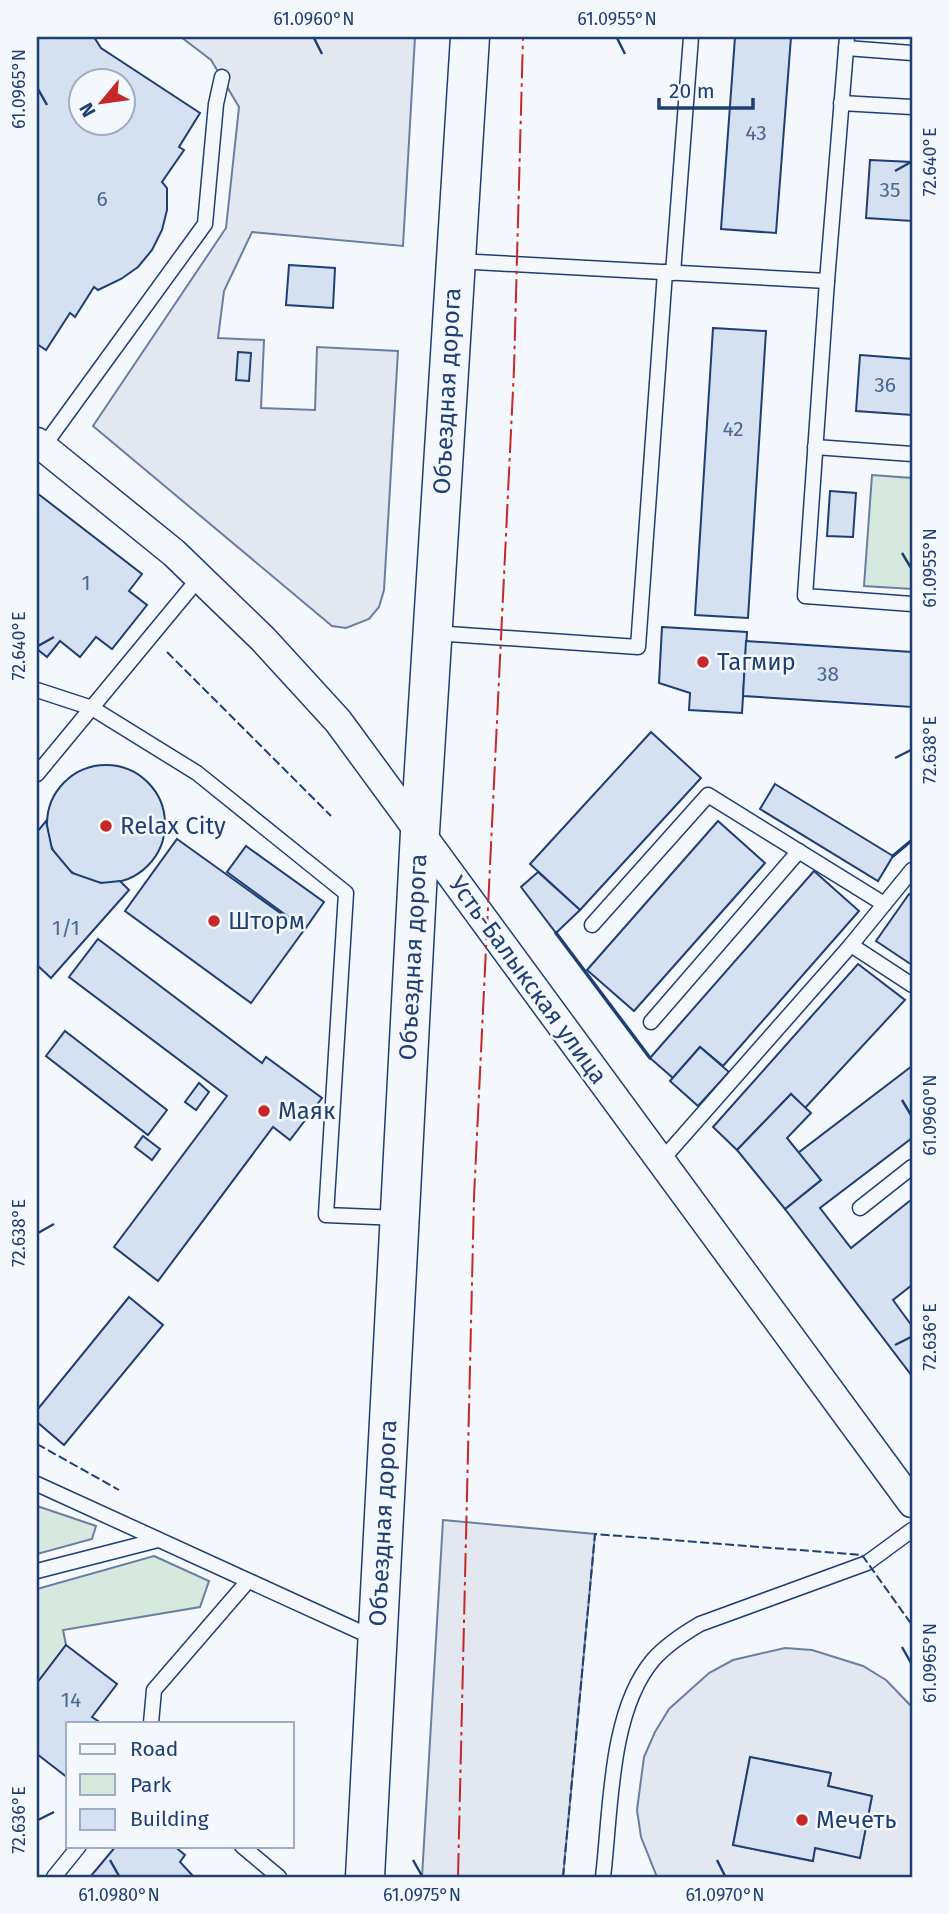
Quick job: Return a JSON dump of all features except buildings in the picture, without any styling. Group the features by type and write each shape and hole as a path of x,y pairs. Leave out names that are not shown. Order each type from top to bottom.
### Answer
{"main road":[{"name":"Объездная дорога","path":"365,1877 420,832 470,37"}],"street":[{"name":"Усть-Балыкская улица","path":"40,445 174,553 263,639 338,721 912,1503"}],"lane":[{"path":"433,633 638,647 691,37"},
{"path":"912,53 846,43 805,596 912,604"},
{"path":"40,445 205,224 216,104 222,77"},
{"path":"841,103 912,107"},
{"path":"455,261 827,281"},
{"path":"815,447 912,454"},
{"path":"37,774 199,578"},
{"path":"37,690 92,708 197,773 346,893 326,1215 400,1218"},
{"path":"592,925 708,795 884,904"},
{"path":"651,1022 799,851"},
{"path":"661,1160 851,945 912,870"},
{"path":"851,945 912,985"},
{"path":"860,1208 912,1167"},
{"path":"37,1484 377,1639"},
{"path":"603,1877 618,1748 626,1710 638,1683 653,1660 675,1640 700,1623 867,1563 912,1530"},
{"path":"37,1571 158,1540"},
{"path":"151,1722 155,1690 248,1581"},
{"path":"54,1877 77,1848"},
{"path":"244,1848 273,1875"}],"green space":[{"path":"872,475 912,478 912,589 864,586"},
{"path":"37,1506 96,1526 92,1539 37,1554"},
{"path":"154,1556 209,1581 200,1607 63,1630 66,1645 37,1683 37,1589"}],"shaded area":[{"path":"181,37 415,37 403,246 252,232 224,291 218,338 264,340 261,408 315,410 317,347 398,351 384,590 379,607 369,619 346,628 332,626 93,426 226,228 239,107 211,60"},
{"path":"443,1520 595,1534 563,1877 422,1877"},
{"path":"785,1648 812,1650 863,1666 886,1680 912,1707 912,1877 657,1877 641,1837 637,1810 644,1757 669,1709 709,1673 733,1660","holes":["750,1757 831,1773 828,1786 872,1796 860,1857 815,1848 812,1861 733,1845"]}],"fence":[{"path":"167,652 331,816"},
{"path":"37,1444 119,1490"},
{"path":"563,1877 595,1534 862,1555 912,1625"}],"wall":[{"path":"893,856 912,840"},
{"path":"556,933 650,1058"}],"power":[{"path":"458,1877 474,1197 514,369 523,37"}],"place":[{"name":"Тагмир","path":"703,662"},
{"name":"Relax City","path":"106,826"},
{"name":"Шторм","path":"214,921"},
{"name":"Маяк","path":"264,1111"},
{"name":"Мечеть","path":"802,1820"}]}
